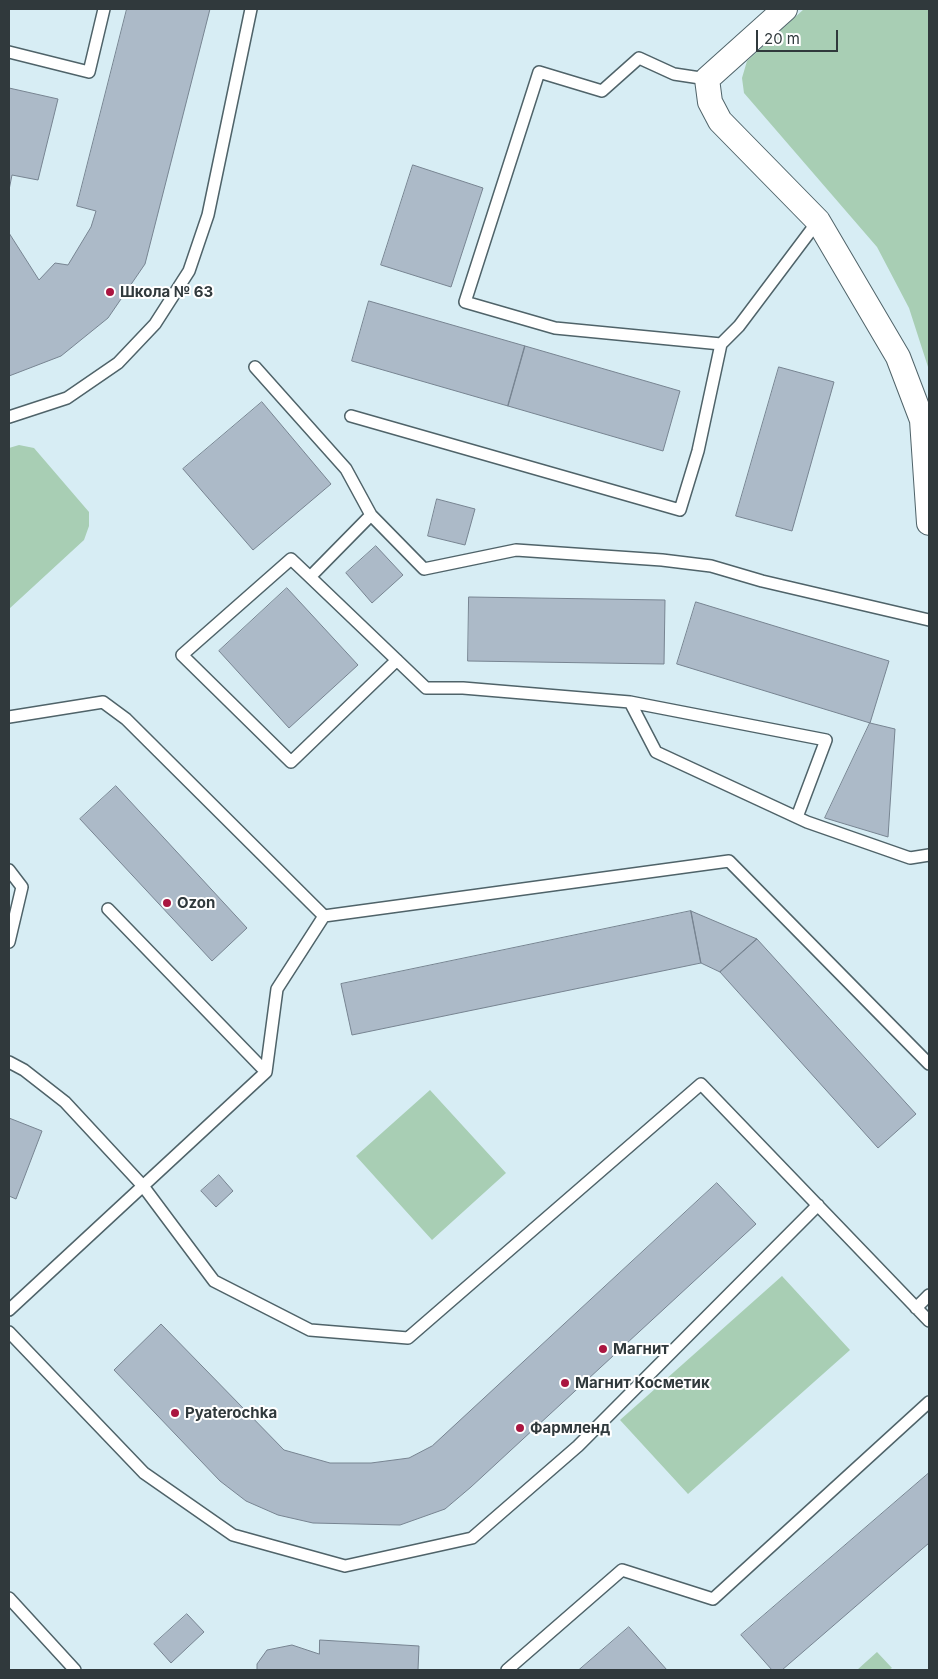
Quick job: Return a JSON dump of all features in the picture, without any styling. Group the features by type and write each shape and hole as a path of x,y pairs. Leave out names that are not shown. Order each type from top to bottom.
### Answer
{"street":[{"path":"785,9 707,78 710,102 720,120 818,221 898,357 922,420 929,523"}],"lane":[{"path":"9,52 89,72 104,9"},
{"path":"9,417 67,398 118,363 156,324 189,271 208,215 251,9"},
{"path":"707,78 674,74 639,58 602,91 539,72 465,302 555,328 721,344"},
{"path":"351,416 680,510 698,451 721,344 739,326 818,221"},
{"path":"255,367 346,469 371,515 424,569 516,550 662,560 711,566 762,581 929,620"},
{"path":"310,577 371,515"},
{"path":"397,660 291,762 182,655 291,559 397,660 426,688 463,688 630,702 826,740 798,817"},
{"path":"9,718 103,702 126,719 324,916"},
{"path":"630,702 656,752 798,817 910,858 929,855"},
{"path":"9,1310 266,1072 277,989 324,916 730,861 929,1064"},
{"path":"9,870 22,887 9,942"},
{"path":"108,909 266,1072"},
{"path":"9,1062 24,1070 65,1102 143,1186 214,1281 310,1330 408,1338 701,1084 929,1321"},
{"path":"9,1332 144,1473 233,1535 346,1566 472,1538 578,1446 818,1205"},
{"path":"916,1308 929,1295"},
{"path":"507,1670 622,1570 713,1599 929,1402"},
{"path":"9,1598 75,1670"}],"green space":[{"path":"804,9 929,9 929,370 909,308 877,247 744,93 742,78 747,61"},
{"path":"19,445 34,448 89,512 89,526 84,540 9,609 9,448"},
{"path":"430,1090 506,1173 432,1240 356,1156"},
{"path":"782,1276 850,1350 688,1494 620,1420"},
{"path":"877,1652 892,1668 889,1670 857,1670"}],"building":[{"path":"127,9 210,9 145,264 108,318 61,356 9,376 9,233 39,280 55,263 68,265 91,227 96,211 77,206"},
{"path":"9,88 58,99 38,180 12,175 9,190"},
{"path":"413,165 483,188 451,287 381,265"},
{"path":"369,301 525,346 508,406 352,361"},
{"path":"525,346 680,391 663,451 508,406"},
{"path":"779,367 834,382 792,531 736,516"},
{"path":"262,402 331,484 253,550 183,469"},
{"path":"437,499 475,509 465,545 428,536"},
{"path":"376,546 403,575 372,603 346,573"},
{"path":"287,588 358,665 289,728 219,651"},
{"path":"469,597 665,600 664,664 468,661"},
{"path":"696,602 889,661 870,723 677,664"},
{"path":"870,723 895,729 888,837 825,818"},
{"path":"116,786 247,928 212,961 80,819"},
{"path":"691,911 701,963 352,1035 341,984"},
{"path":"691,911 757,939 720,972 701,963"},
{"path":"757,939 916,1114 878,1148 720,972"},
{"path":"9,1118 42,1131 16,1199 9,1196"},
{"path":"219,1175 233,1191 216,1207 201,1191"},
{"path":"717,1183 756,1224 445,1509 400,1525 313,1523 278,1515 246,1501 220,1481 114,1370 161,1324 284,1450 330,1463 371,1463 409,1458 432,1446"},
{"path":"929,1473 929,1543 782,1670 772,1670 741,1635"},
{"path":"187,1614 204,1632 171,1663 154,1644"},
{"path":"629,1627 667,1670 579,1670"},
{"path":"320,1640 419,1646 418,1670 257,1670 257,1664 267,1650 292,1645 319,1654"}],"place":[{"name":"Школа № 63","path":"110,292"},
{"name":"Ozon","path":"167,903"},
{"name":"Магнит","path":"603,1349"},
{"name":"Магнит Косметик","path":"565,1383"},
{"name":"Pyaterochka","path":"175,1413"},
{"name":"Фармленд","path":"520,1428"}]}
